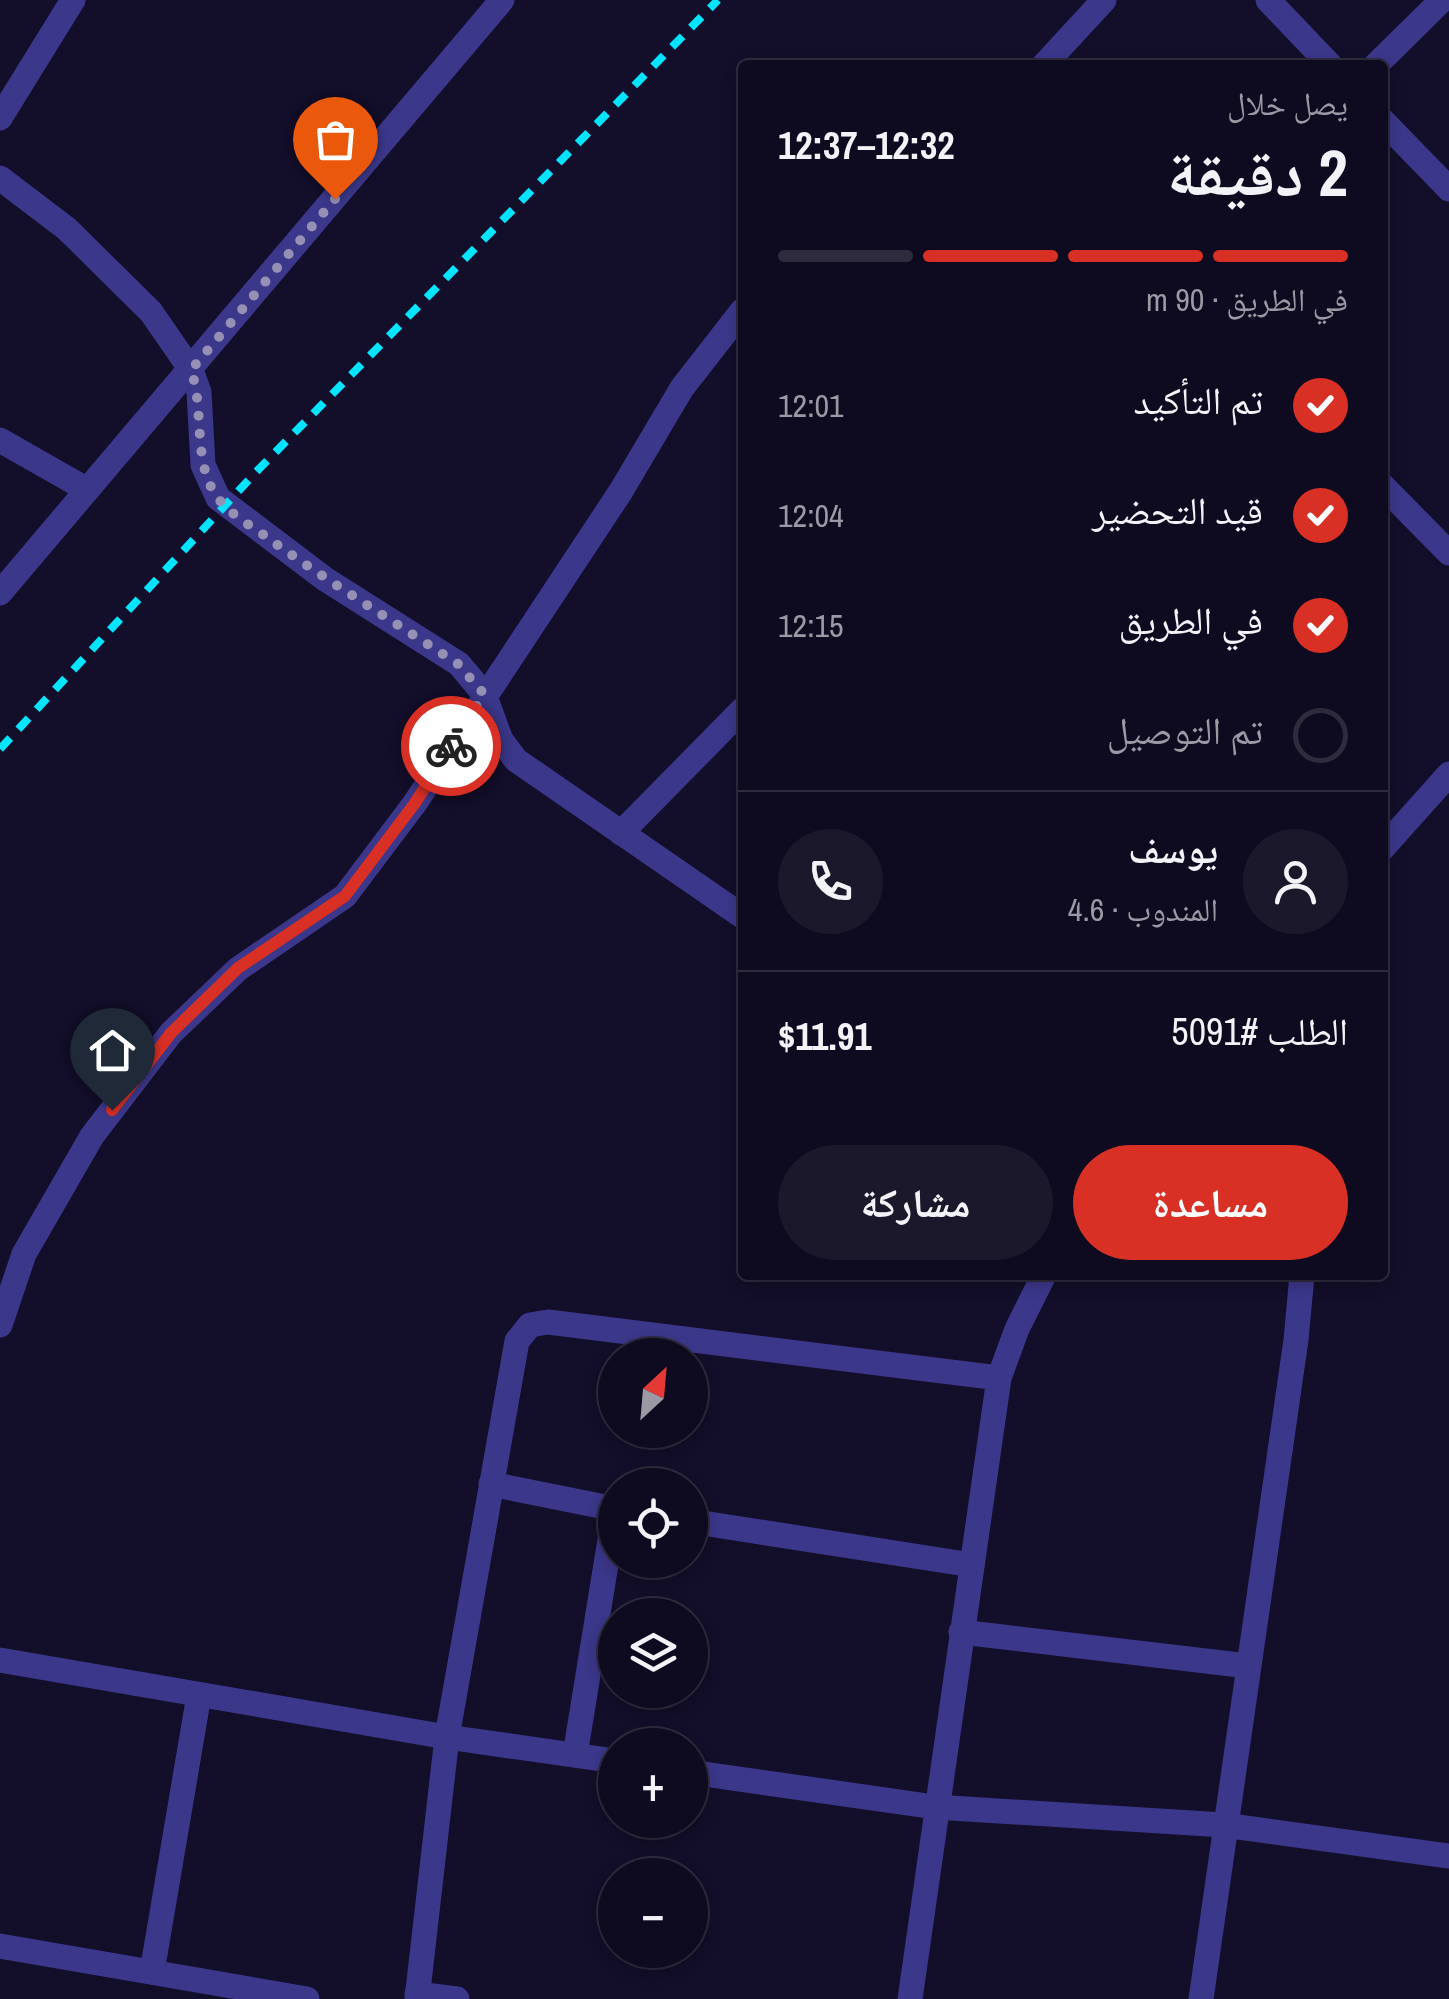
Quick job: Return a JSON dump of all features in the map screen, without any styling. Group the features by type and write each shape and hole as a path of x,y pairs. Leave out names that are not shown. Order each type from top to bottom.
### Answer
{"street":[{"path":"0,118 73,0"},
{"path":"0,593 502,0"},
{"path":"1049,60 1104,0"},
{"path":"1268,0 1325,60"},
{"path":"1381,60 1442,0"},
{"path":"1388,126 1449,190"},
{"path":"0,178 67,229 151,312 191,370 199,392 204,465 218,498 325,579 458,664 484,694 501,740 516,760 738,913"},
{"path":"0,1326 24,1254 92,1136 171,1033 238,968 345,896 415,803 621,491 682,388 738,316"},
{"path":"0,440 86,490"},
{"path":"1388,491 1449,554"},
{"path":"621,833 738,714"},
{"path":"1388,841 1449,774"},
{"path":"910,1999 999,1378 1042,1280"},
{"path":"1201,1999 1302,1280"},
{"path":"457,1999 417,1996 447,1737 517,1340 530,1326 548,1322 999,1378"},
{"path":"492,1484 598,1506"},
{"path":"708,1524 972,1565"},
{"path":"574,1755 604,1578"},
{"path":"962,1632 1248,1666"},
{"path":"0,1660 447,1737 598,1759"},
{"path":"152,1972 199,1695"},
{"path":"708,1775 935,1807 1224,1825 1449,1856"},
{"path":"0,1946 307,1999"}],"railway":[{"path":"0,749 256,472 718,0"}],"way so far":[{"path":"335,199 191,370 199,392 204,465 218,498 244,521 325,579 458,664 475,682 484,694 451,746"}],"route":[{"path":"112,1110 171,1033 238,968 345,896 415,803 451,746"}]}
